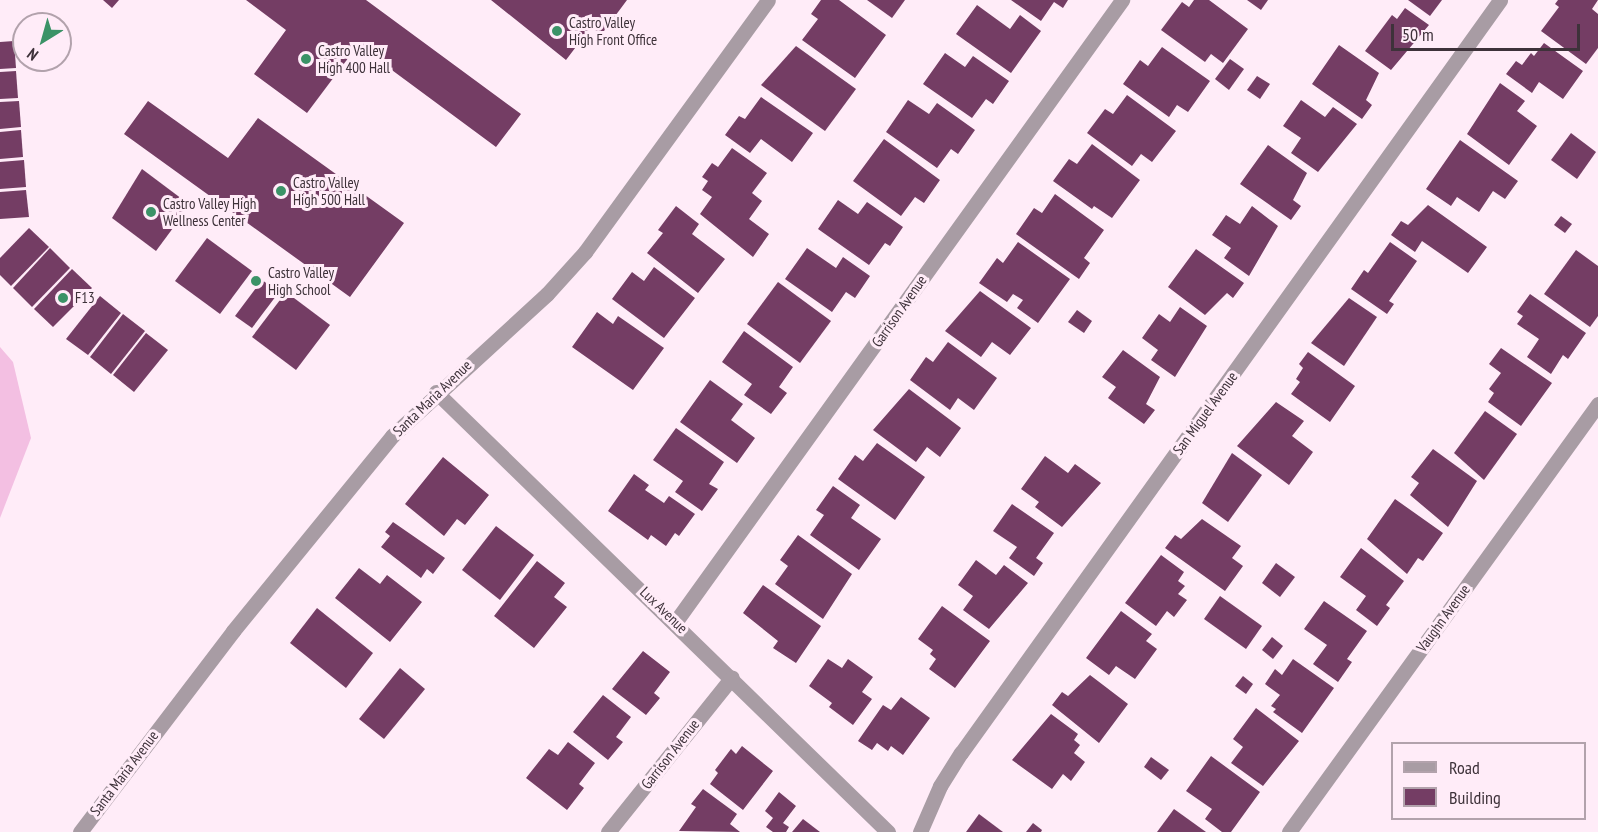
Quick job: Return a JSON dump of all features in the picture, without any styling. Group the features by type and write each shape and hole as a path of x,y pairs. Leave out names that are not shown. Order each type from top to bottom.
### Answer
{"street":[{"name":"Santa Maria Avenue","path":"80,832 233,631 392,436 436,392 546,294 585,252 768,0"},
{"name":"Garrison Avenue","path":"676,621 1122,0"},
{"name":"San Miguel Avenue","path":"920,832 940,786 961,753 1500,0"},
{"name":"Lux Avenue","path":"436,392 676,621 888,832"},
{"name":"Vaughn Avenue","path":"1288,832 1598,404"},
{"name":"Garrison Avenue","path":"608,832 732,677"}],"shaded area":[{"path":"0,347 13,362 31,438 0,518"}],"building":[{"path":"103,0 119,0 112,8"},
{"name":"Castro Valley High 400 Hall","path":"246,0 366,0 521,114 496,147 358,45 307,113 254,74 286,30"},
{"name":"Castro Valley High Front Office","path":"491,0 627,0 601,35 591,27 566,60"},
{"path":"821,0 839,0 886,35 855,78 802,40 818,19 811,14"},
{"path":"867,0 905,0 892,18"},
{"path":"1011,0 1068,0 1063,8 1054,2 1041,21"},
{"path":"1194,0 1209,0 1248,29 1223,63 1211,54 1205,62 1161,30 1182,2 1189,7"},
{"path":"1247,0 1268,0 1261,10"},
{"path":"1408,0 1442,0 1430,16"},
{"path":"1558,0 1598,0 1592,9 1598,14 1598,48 1586,64 1541,31 1559,7 1555,4"},
{"path":"977,5 1010,29 1020,15 1041,31 1011,73 956,34"},
{"path":"1405,8 1429,25 1391,70 1365,51 1392,15 1397,19"},
{"path":"12,41 12,68 0,69 0,42"},
{"path":"1544,43 1583,71 1563,99 1539,82 1532,93 1506,74 1516,61 1522,65 1531,53 1534,56"},
{"path":"1339,45 1379,73 1366,100 1372,105 1362,119 1312,84"},
{"path":"796,46 856,89 825,131 761,85"},
{"path":"1162,47 1210,81 1188,112 1177,105 1169,117 1123,84 1140,60 1148,66"},
{"path":"945,53 965,67 973,56 1009,81 993,104 986,99 972,118 923,84"},
{"path":"1230,59 1244,69 1229,90 1215,79"},
{"path":"0,72 16,72 18,98 0,99"},
{"path":"1257,76 1270,84 1260,99 1247,90"},
{"path":"1500,83 1525,101 1517,111 1537,126 1509,165 1467,134"},
{"path":"1127,95 1176,131 1152,162 1141,154 1132,166 1087,133 1105,109 1113,114"},
{"path":"761,97 813,133 792,162 761,139 750,153 725,135 739,116 745,119"},
{"path":"908,100 929,114 937,103 975,130 958,154 951,149 937,168 886,132"},
{"path":"1301,100 1325,117 1333,107 1357,124 1318,172 1291,153 1301,138 1283,126"},
{"path":"19,101 21,127 0,129 0,102"},
{"name":"Castro Valley High 500 Hall","path":"148,101 228,158 258,118 404,223 350,297 124,134"},
{"path":"21,130 23,157 0,159 0,132"},
{"path":"1571,133 1596,152 1577,179 1551,160"},
{"path":"884,139 940,180 924,203 915,197 901,216 853,181"},
{"path":"1460,140 1518,181 1505,199 1493,191 1479,212 1457,197 1451,206 1426,189"},
{"path":"1092,144 1140,180 1112,218 1094,206 1092,209 1053,181 1069,159 1077,164"},
{"path":"1268,145 1307,173 1293,200 1301,206 1291,220 1240,184"},
{"path":"732,148 767,173 752,193 762,201 749,219 769,234 753,257 700,214 712,197 702,190 708,181 702,177 712,163 718,167"},
{"path":"24,160 26,187 0,189 0,162"},
{"name":"Castro Valley High Wellness Center","path":"142,169 190,205 156,251 112,218"},
{"path":"26,190 29,217 0,219 0,192"},
{"path":"1055,194 1104,230 1084,258 1090,263 1079,279 1016,234 1034,208 1042,213"},
{"path":"838,200 858,214 867,202 903,227 890,246 885,243 869,265 818,229"},
{"path":"1428,205 1487,247 1468,273 1422,241 1415,252 1391,235 1401,221 1408,225"},
{"path":"676,206 699,224 692,234 725,259 698,293 647,253 663,233 658,230"},
{"path":"1252,206 1278,226 1249,276 1224,258 1231,248 1212,235 1226,215 1240,224"},
{"path":"1561,216 1572,224 1565,233 1554,225"},
{"path":"29,228 49,247 11,286 0,275 0,258"},
{"path":"207,238 252,271 220,314 175,281"},
{"path":"1018,242 1070,279 1038,323 1017,308 1023,300 1013,294 1007,302 979,283 997,258 1003,263"},
{"path":"1390,242 1417,261 1389,301 1394,304 1387,314 1351,289 1364,270 1368,273"},
{"path":"50,248 70,268 32,307 13,288"},
{"path":"807,248 836,268 843,257 870,276 855,298 846,292 832,312 785,279"},
{"path":"1196,249 1244,283 1233,298 1227,293 1205,315 1168,287"},
{"path":"1576,250 1598,266 1598,316 1590,327 1544,294"},
{"path":"654,267 695,298 664,338 612,299 632,272 644,281"},
{"name":"F13","path":"72,269 92,288 53,327 34,309"},
{"path":"262,280 279,292 252,328 235,316"},
{"path":"778,282 831,321 800,363 747,324"},
{"path":"980,291 1031,328 1010,355 992,342 981,357 945,331"},
{"path":"286,292 330,325 296,370 252,337"},
{"path":"1530,294 1586,333 1568,359 1563,355 1551,374 1527,357 1539,339 1517,324 1523,316 1517,312"},
{"path":"100,296 121,313 88,355 66,339"},
{"path":"1349,298 1377,317 1344,366 1311,343"},
{"path":"1180,307 1207,326 1175,377 1151,360 1158,350 1142,338 1159,314 1170,322"},
{"path":"1077,310 1092,321 1084,333 1068,322"},
{"path":"597,312 613,324 618,316 664,348 633,390 572,347"},
{"path":"123,314 145,331 111,374 90,357"},
{"path":"744,331 793,367 779,387 787,393 771,414 744,395 752,384 722,362"},
{"path":"146,333 168,350 134,392 113,375"},
{"path":"948,342 997,378 974,410 958,398 950,410 910,380 926,357 933,362"},
{"path":"1501,348 1552,383 1521,426 1488,402 1494,393 1489,389 1501,373 1489,364"},
{"path":"1123,350 1160,377 1146,404 1155,410 1144,424 1108,398 1116,387 1102,377"},
{"path":"1308,352 1355,386 1330,422 1291,394 1300,382 1296,379 1303,368 1299,364"},
{"path":"710,380 743,404 731,420 755,438 737,463 680,422"},
{"path":"909,389 961,428 940,457 927,447 916,462 873,430"},
{"path":"1276,402 1304,421 1292,436 1313,452 1289,485 1237,446"},
{"path":"1485,411 1517,434 1484,480 1454,453"},
{"path":"676,428 724,462 709,484 718,489 702,511 675,492 683,481 653,460"},
{"path":"877,443 925,477 895,520 838,479 855,455 863,461"},
{"path":"1433,449 1477,481 1448,527 1410,495 1419,483 1411,477"},
{"path":"1232,453 1262,475 1228,522 1202,503"},
{"path":"1045,456 1068,473 1075,464 1101,483 1062,527 1035,507 1039,502 1021,489"},
{"path":"443,457 489,495 465,525 457,519 444,536 405,504"},
{"path":"634,474 649,485 645,490 664,503 669,496 695,514 679,536 675,533 666,546 651,535 648,540 608,511"},
{"path":"833,486 860,505 851,518 881,539 859,570 810,535 824,515 816,510"},
{"path":"1395,499 1443,533 1423,561 1418,558 1407,574 1367,539"},
{"path":"1012,504 1054,533 1036,558 1043,563 1034,576 1009,558 1017,547 993,531"},
{"path":"1202,519 1241,546 1232,558 1243,566 1225,591 1165,548 1175,535 1181,539"},
{"path":"393,522 445,558 433,574 427,569 421,578 381,547 390,536 385,532"},
{"path":"496,526 534,555 500,600 462,570"},
{"path":"798,535 852,574 823,619 775,584 788,566 780,560"},
{"path":"1361,548 1404,581 1386,605 1390,608 1377,626 1356,610 1366,596 1340,577"},
{"path":"1161,555 1184,572 1178,581 1185,586 1178,594 1187,600 1174,617 1167,611 1156,626 1125,603"},
{"path":"976,560 996,575 1004,565 1028,583 989,629 963,610 973,596 958,585"},
{"path":"537,561 565,583 554,597 567,607 534,648 494,616"},
{"path":"1276,563 1295,577 1280,597 1262,583"},
{"path":"359,568 380,584 387,575 422,602 390,642 335,598"},
{"path":"763,585 821,626 796,663 773,648 778,641 743,613"},
{"path":"1220,596 1262,626 1246,649 1204,619"},
{"path":"1324,601 1367,631 1347,659 1352,662 1338,682 1313,664 1327,645 1304,629"},
{"path":"942,606 990,641 955,688 929,669 936,659 930,654 933,650 918,639"},
{"path":"317,608 373,653 346,688 290,643"},
{"path":"1121,611 1152,634 1146,641 1157,649 1135,679 1116,666 1109,675 1086,658"},
{"path":"1272,637 1283,646 1273,659 1262,650"},
{"path":"643,651 670,672 654,693 660,698 646,715 612,689"},
{"path":"828,659 842,668 848,659 873,677 862,692 872,699 853,725 829,707 832,703 809,686"},
{"path":"1293,659 1334,688 1302,733 1273,712 1276,709 1271,706 1280,695 1265,684 1275,669 1282,675"},
{"path":"400,668 425,689 384,739 359,719"},
{"path":"1090,675 1128,704 1099,743 1052,705 1062,692 1068,696"},
{"path":"1243,676 1253,684 1246,694 1235,686"},
{"path":"603,695 631,717 616,737 623,742 608,760 573,732"},
{"path":"901,697 930,718 903,755 891,746 888,751 877,743 872,750 858,741 883,705 891,710"},
{"path":"1256,708 1299,741 1263,786 1231,763 1243,747 1233,739"},
{"path":"1051,714 1078,734 1074,740 1080,745 1074,753 1085,762 1071,781 1063,774 1052,789 1012,760"},
{"path":"568,742 595,763 579,784 584,788 567,810 526,778 549,749 558,755"},
{"path":"742,746 773,771 743,810 710,784 718,773 715,770 731,749 736,754"},
{"path":"1211,756 1260,792 1231,832 1222,832 1205,819 1212,809 1186,791"},
{"path":"1151,757 1169,770 1161,780 1144,767"},
{"path":"703,789 737,814 730,824 740,832 679,831 696,807 691,804"},
{"path":"779,792 796,806 783,823 789,827 786,832 773,832 766,827 773,818 765,811"},
{"path":"1174,809 1206,832 1157,832"},
{"path":"979,814 1003,832 966,832"},
{"path":"803,819 820,832 792,832"},
{"path":"1033,823 1042,830 1041,832 1026,832"}],"place":[{"name":"Castro Valley High Front Office","path":"557,31"},
{"name":"Castro Valley High 400 Hall","path":"306,59"},
{"name":"Castro Valley High 500 Hall","path":"281,191"},
{"name":"Castro Valley High Wellness Center","path":"151,212"},
{"name":"Castro Valley High School","path":"256,281"},
{"name":"F13","path":"63,298"}]}
